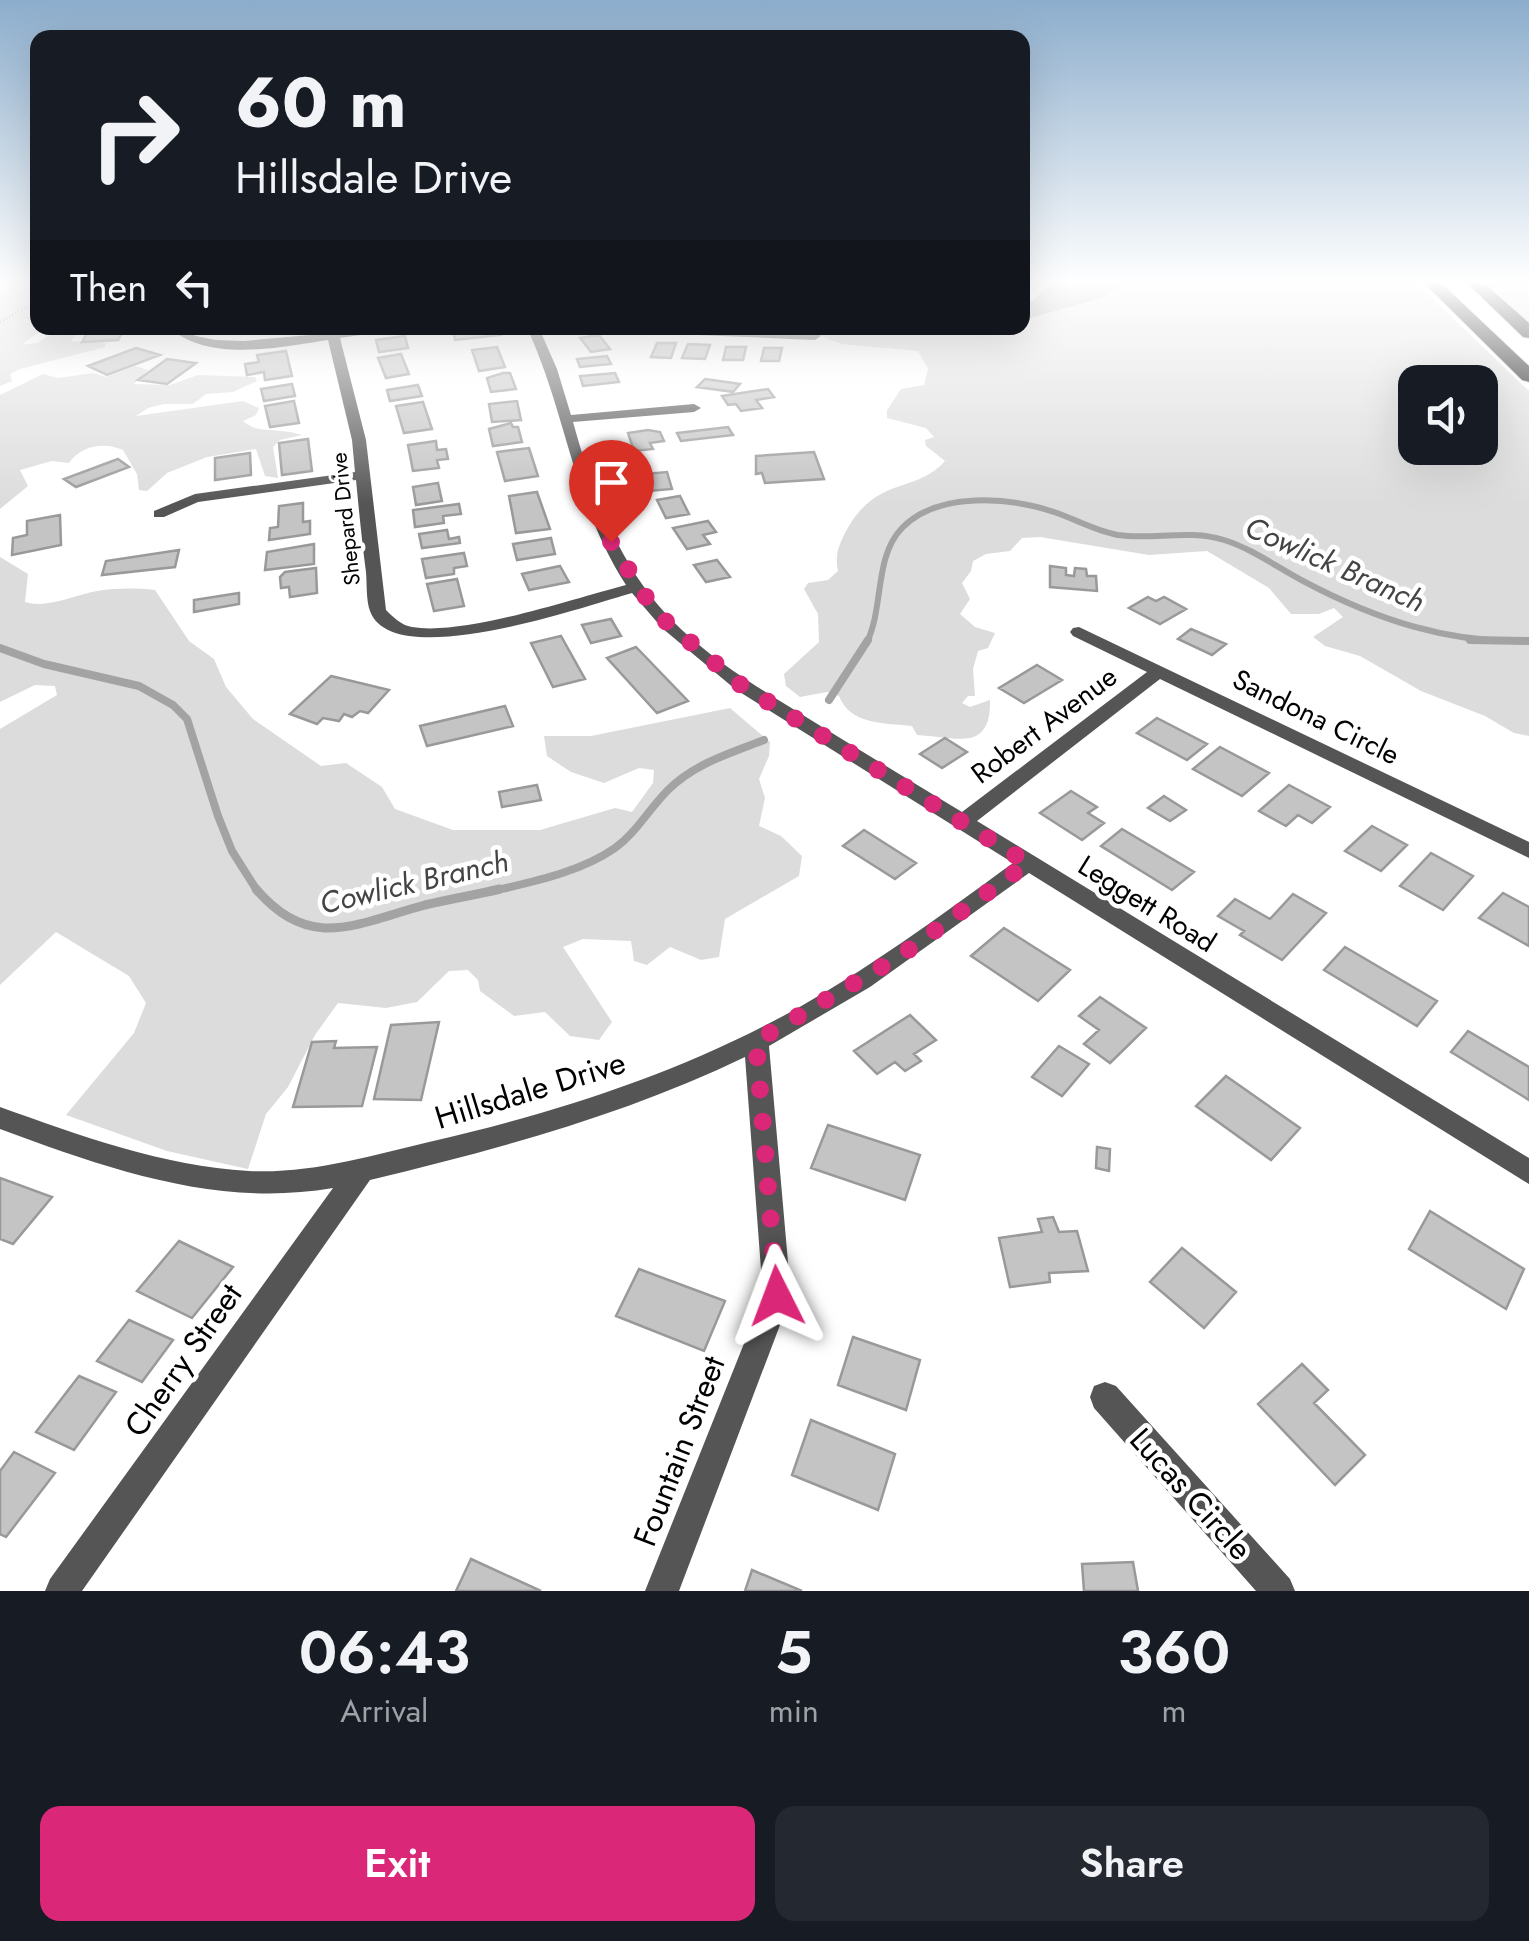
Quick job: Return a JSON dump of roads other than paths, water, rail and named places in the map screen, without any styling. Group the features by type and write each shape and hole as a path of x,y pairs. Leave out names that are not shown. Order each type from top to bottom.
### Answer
{"highway":[{"path":"1508,356 1529,376"}],"street":[{"name":"Shepard Drive","path":"338,356 359,440 378,611 390,625 411,632 444,632 636,588"},
{"name":"Leggett Road","path":"548,356 588,494 636,588 656,613 741,685 1529,1172"},
{"path":"566,419 694,408"},
{"path":"159,514 195,498 363,475"},
{"name":"Sandona Circle","path":"1080,632 1529,851"},
{"name":"Robert Avenue","path":"962,822 1159,671"},
{"name":"Hillsdale Drive","path":"0,1118 81,1150 200,1178 253,1184 362,1170 560,1120 660,1084 756,1041 900,956 1028,863"},
{"name":"Fountain Street","path":"662,1591 777,1296 756,1041"},
{"name":"Cherry Street","path":"62,1591 362,1170"},
{"name":"Lucas Circle","path":"1104,1397 1278,1591"}],"waterway":[{"name":"Cowlick Branch","path":"867,641 887,553 902,528 935,508 975,501 1036,507 1118,535 1198,535 1224,540 1331,595 1386,618 1441,633 1493,640"},
{"name":"Cowlick Branch","path":"1470,640 1493,640"},
{"name":"Cowlick Branch","path":"1493,640 1529,641 1499,641 1493,640"},
{"name":"Cowlick Branch","path":"829,700 867,641"},
{"name":"Cowlick Branch","path":"0,648 44,664 139,686 173,705 187,719 232,851 256,889"},
{"name":"Cowlick Branch","path":"489,892 554,876 601,857 623,842 668,790 689,773 764,740"},
{"name":"Cowlick Branch","path":"256,889 276,909 296,921 335,928 500,889"}]}
